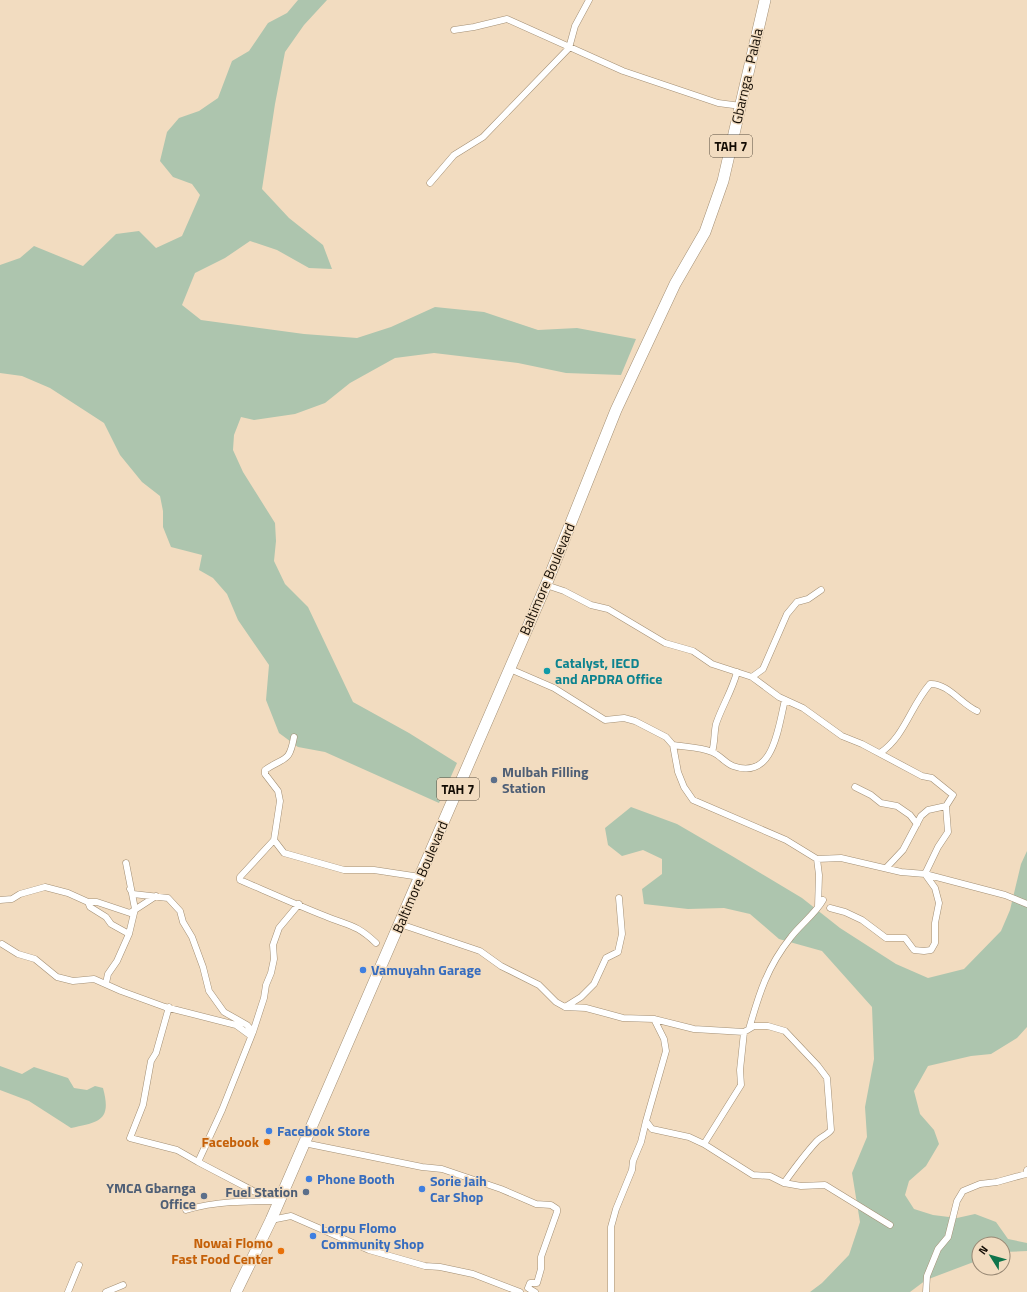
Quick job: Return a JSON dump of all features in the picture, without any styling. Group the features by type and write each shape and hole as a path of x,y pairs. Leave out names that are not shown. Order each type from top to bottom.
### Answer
{"highway":[{"name":"Gbarnga - Palala","path":"675,284 705,232 723,181 765,0"},
{"name":"Baltimore Boulevard","path":"236,1292 271,1220 277,1201 400,924 510,669 546,585 616,410 675,284"}],"street":[{"path":"430,183 454,155 483,137 569,48 575,26 589,0"},
{"path":"454,30 507,19 569,48 623,70 697,97 718,103 741,106"},
{"path":"546,585 564,591 591,605 608,610 666,643 693,651 712,664 752,677 785,700 803,708 842,736 880,753 922,776 932,778 952,795 946,806 948,832 938,847 925,874"},
{"path":"752,677 763,669 787,614 797,602 808,599 821,590"},
{"path":"510,669 554,688 605,720 624,718 635,721 666,737 673,745 678,772 684,787 693,800 786,840 817,859 841,858 914,874 925,874 1005,895 1027,904"},
{"path":"712,752 716,726 730,695 737,672"},
{"path":"880,753 896,740 922,694 930,684 938,684 956,697 966,707 977,711"},
{"path":"673,745 712,752 732,766 741,768 758,767 766,760 773,746 785,700"},
{"path":"294,737 291,753 287,759 265,770 265,774 278,791 280,801 274,840 240,877 240,880 299,904 326,917 350,924 364,931 376,943"},
{"path":"856,788 871,795 881,803 897,806 910,816 917,824"},
{"path":"887,867 903,850 921,816 928,810 946,806"},
{"path":"274,840 284,853 344,870 374,870 420,876"},
{"path":"817,859 819,875 818,906"},
{"path":"106,983 108,974 117,961 129,934 135,909 126,863"},
{"path":"830,908 845,912 862,920 886,938 905,938 914,950 931,950 935,943 939,903 935,888 925,874"},
{"path":"0,900 12,899 20,894 45,887 68,893 88,902 97,902 130,913 156,896"},
{"path":"130,889 133,894 168,898 180,911 183,922 192,938 204,967 209,991 224,1012 247,1026 252,1034"},
{"path":"564,1007 581,997 594,984 606,958 618,952 622,934 619,898"},
{"path":"704,1144 741,1085 740,1070 746,1031 761,986 773,960 791,936 823,900"},
{"path":"88,902 90,907 106,917 111,924 129,934"},
{"path":"198,1162 222,1110 252,1034 264,998 266,985 271,974 274,959 273,945 279,928 299,904"},
{"path":"400,924 480,951 501,966 538,985 556,1002 564,1007 586,1008 623,1018 654,1019 694,1029 746,1031 754,1026 768,1026 785,1031 827,1078 831,1130 829,1134 820,1138 804,1155 784,1184"},
{"path":"0,942 18,954 35,960 57,977 72,981 94,979 106,983 121,991 169,1007 236,1025 252,1034"},
{"path":"169,1007 156,1053 151,1061 141,1110 130,1138 176,1150 265,1197 277,1201"},
{"path":"611,1292 611,1226 641,1142 666,1050 664,1039 654,1019"},
{"path":"646,1121 652,1130 689,1137 704,1144 752,1175 770,1176 784,1184 801,1186 825,1185 890,1225"},
{"path":"304,1143 410,1165 442,1168 501,1189 536,1204 552,1205 558,1212 541,1257 541,1269 537,1283 530,1283 526,1290 535,1292"},
{"path":"926,1292 927,1276 938,1249 948,1237 957,1201 963,1191 980,1184 997,1182 1026,1174 1027,1170"},
{"path":"186,1210 204,1205 238,1201 277,1201"},
{"path":"271,1220 291,1216 369,1250 426,1266 440,1266 473,1274 520,1292"},
{"path":"68,1292 79,1265"},
{"path":"106,1292 123,1285"}],"green space":[{"path":"298,0 327,0 304,25 285,52 275,104 262,189 289,218 323,245 332,269 309,268 277,250 250,241 225,258 195,273 182,305 201,320 304,334 357,338 391,327 435,307 484,312 538,330 577,328 636,339 621,375 566,373 518,363 434,353 395,358 350,383 325,403 295,414 254,420 241,417 234,435 233,450 243,472 275,523 276,541 274,561 285,584 308,607 353,702 409,733 457,763 439,803 325,752 298,747 279,733 266,700 269,665 238,620 227,594 213,578 199,570 202,555 171,547 163,527 163,511 160,496 142,482 120,455 104,423 50,388 22,376 0,373 0,265 20,258 34,246 83,266 116,234 139,231 156,248 182,236 200,195 192,184 173,177 160,161 167,132 179,118 199,111 218,98 232,61 249,51 268,23 287,13"},
{"path":"631,807 677,824 802,898 840,928 896,964 928,978 964,969 1001,931 1010,910 1021,864 1027,851 1027,1027 1017,1038 991,1054 971,1056 928,1066 914,1091 920,1114 934,1130 939,1144 926,1166 909,1181 905,1195 914,1209 933,1215 957,1218 975,1214 996,1222 1006,1236 971,1236 971,1263 926,1280 910,1292 810,1292 822,1283 849,1255 860,1222 852,1173 867,1137 865,1107 874,1059 872,1007 822,951 779,939 750,914 724,908 688,909 644,904 642,889 662,874 662,859 643,850 622,856 608,845 605,828"},
{"path":"0,1066 22,1074 34,1067 68,1078 74,1088 87,1090 95,1086 103,1088 106,1107 104,1114 101,1118 89,1124 71,1128 29,1101 0,1090"},
{"path":"1011,1240 1027,1243 1027,1251 1011,1252"}],"place":[{"name":"Catalyst, IECD and APDRA Office","path":"547,671"},
{"name":"Mulbah Filling Station","path":"494,780"},
{"name":"Vamuyahn Garage","path":"363,970"},
{"name":"Facebook Store","path":"269,1131"},
{"name":"Facebook","path":"267,1142"},
{"name":"Phone Booth","path":"309,1179"},
{"name":"Sorie Jaih Car Shop","path":"422,1189"},
{"name":"Fuel Station","path":"306,1192"},
{"name":"YMCA Gbarnga Office","path":"204,1196"},
{"name":"Lorpu Flomo Community Shop","path":"313,1236"},
{"name":"Nowai Flomo Fast Food Center","path":"281,1251"}]}
